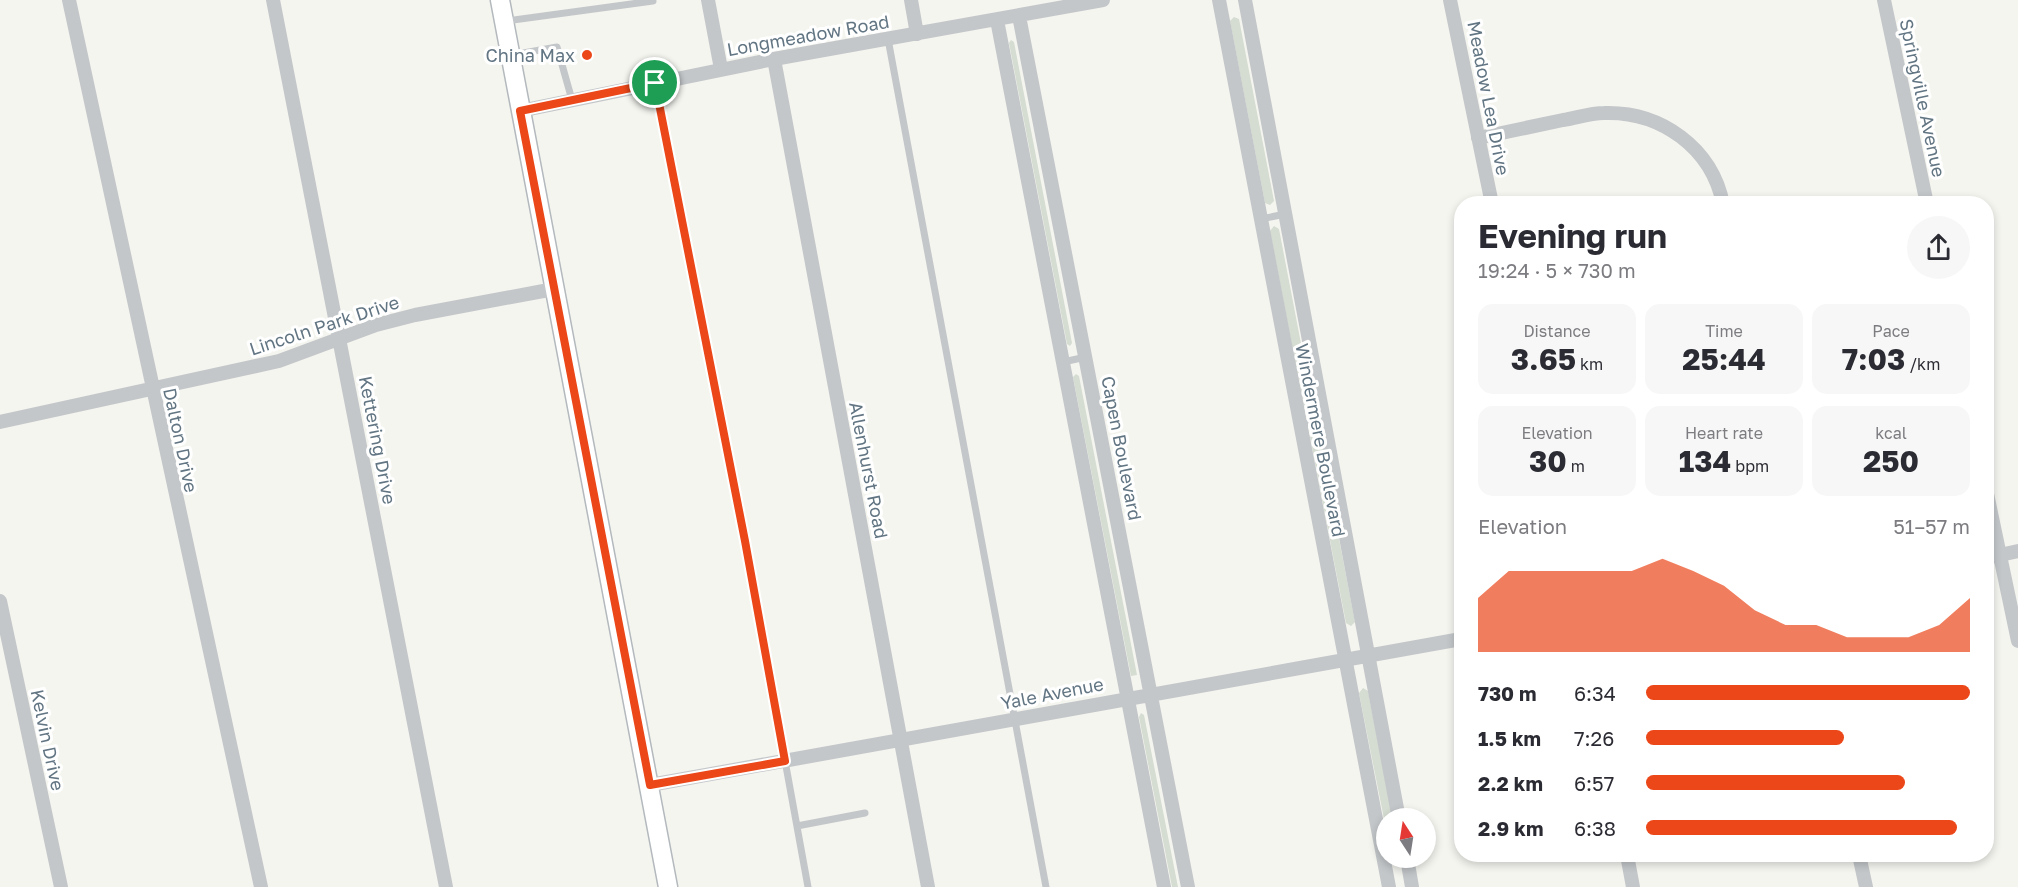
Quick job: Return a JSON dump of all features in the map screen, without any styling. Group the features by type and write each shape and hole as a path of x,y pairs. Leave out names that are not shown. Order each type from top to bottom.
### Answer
{"main road":[{"path":"500,0 668,887"}],"street":[{"name":"Dalton Drive","path":"69,0 151,390 261,887"},
{"name":"Kettering Drive","path":"273,0 446,887"},
{"path":"708,0 721,69"},
{"path":"911,0 917,34"},
{"name":"Longmeadow Road","path":"520,111 721,69 1103,0"},
{"name":"Windermere Boulevard","path":"1220,0 1389,887"},
{"name":"Windermere Boulevard","path":"1245,0 1397,808"},
{"name":"Meadow Lea Drive","path":"1450,0 1490,196"},
{"name":"Springville Avenue","path":"1884,0 1925,196"},
{"name":"Capen Boulevard","path":"1019,16 1188,887"},
{"path":"997,20 1164,887"},
{"name":"Allenhurst Road","path":"774,59 928,887"},
{"path":"1478,138 1601,112 1626,113 1646,118 1669,128 1700,154 1720,186 1722,196"},
{"name":"Lincoln Park Drive","path":"0,422 279,362 340,338 414,315 554,289"},
{"path":"1994,556 2018,551"},
{"path":"1994,559 2018,641"},
{"name":"Kelvin Drive","path":"0,600 61,887"},
{"name":"Yale Avenue","path":"650,785 1454,640"},
{"path":"1629,862 1634,887"},
{"path":"1861,862 1866,887"},
{"path":"1409,868 1412,887"}],"lane":[{"path":"504,21 653,1"},
{"path":"888,39 1046,887"},
{"path":"510,55 558,47 572,100"},
{"path":"655,83 745,541 808,887"},
{"path":"1261,219 1285,214"},
{"path":"1063,362 1086,357"},
{"path":"1300,425 1324,420"},
{"path":"797,826 865,813"}],"shaded area":[{"path":"1234,17 1239,19 1274,201 1270,205 1265,203 1230,21"},
{"path":"1011,40 1014,42 1072,343 1070,346 1067,344 1009,43"},
{"path":"1274,226 1279,229 1313,406 1309,411 1304,408 1270,231"},
{"path":"1076,374 1079,376 1137,675 1131,676 1073,377"},
{"path":"1314,432 1319,435 1355,622 1351,626 1346,623 1310,437"},
{"path":"1363,688 1368,691 1391,808 1382,808 1359,693"},
{"path":"1141,713 1144,715 1178,887 1172,887 1139,717"}],"place":[{"name":"China Max","path":"587,55"}],"route":[{"path":"655,83 701,310 785,761 650,785 520,111 655,83"}]}
